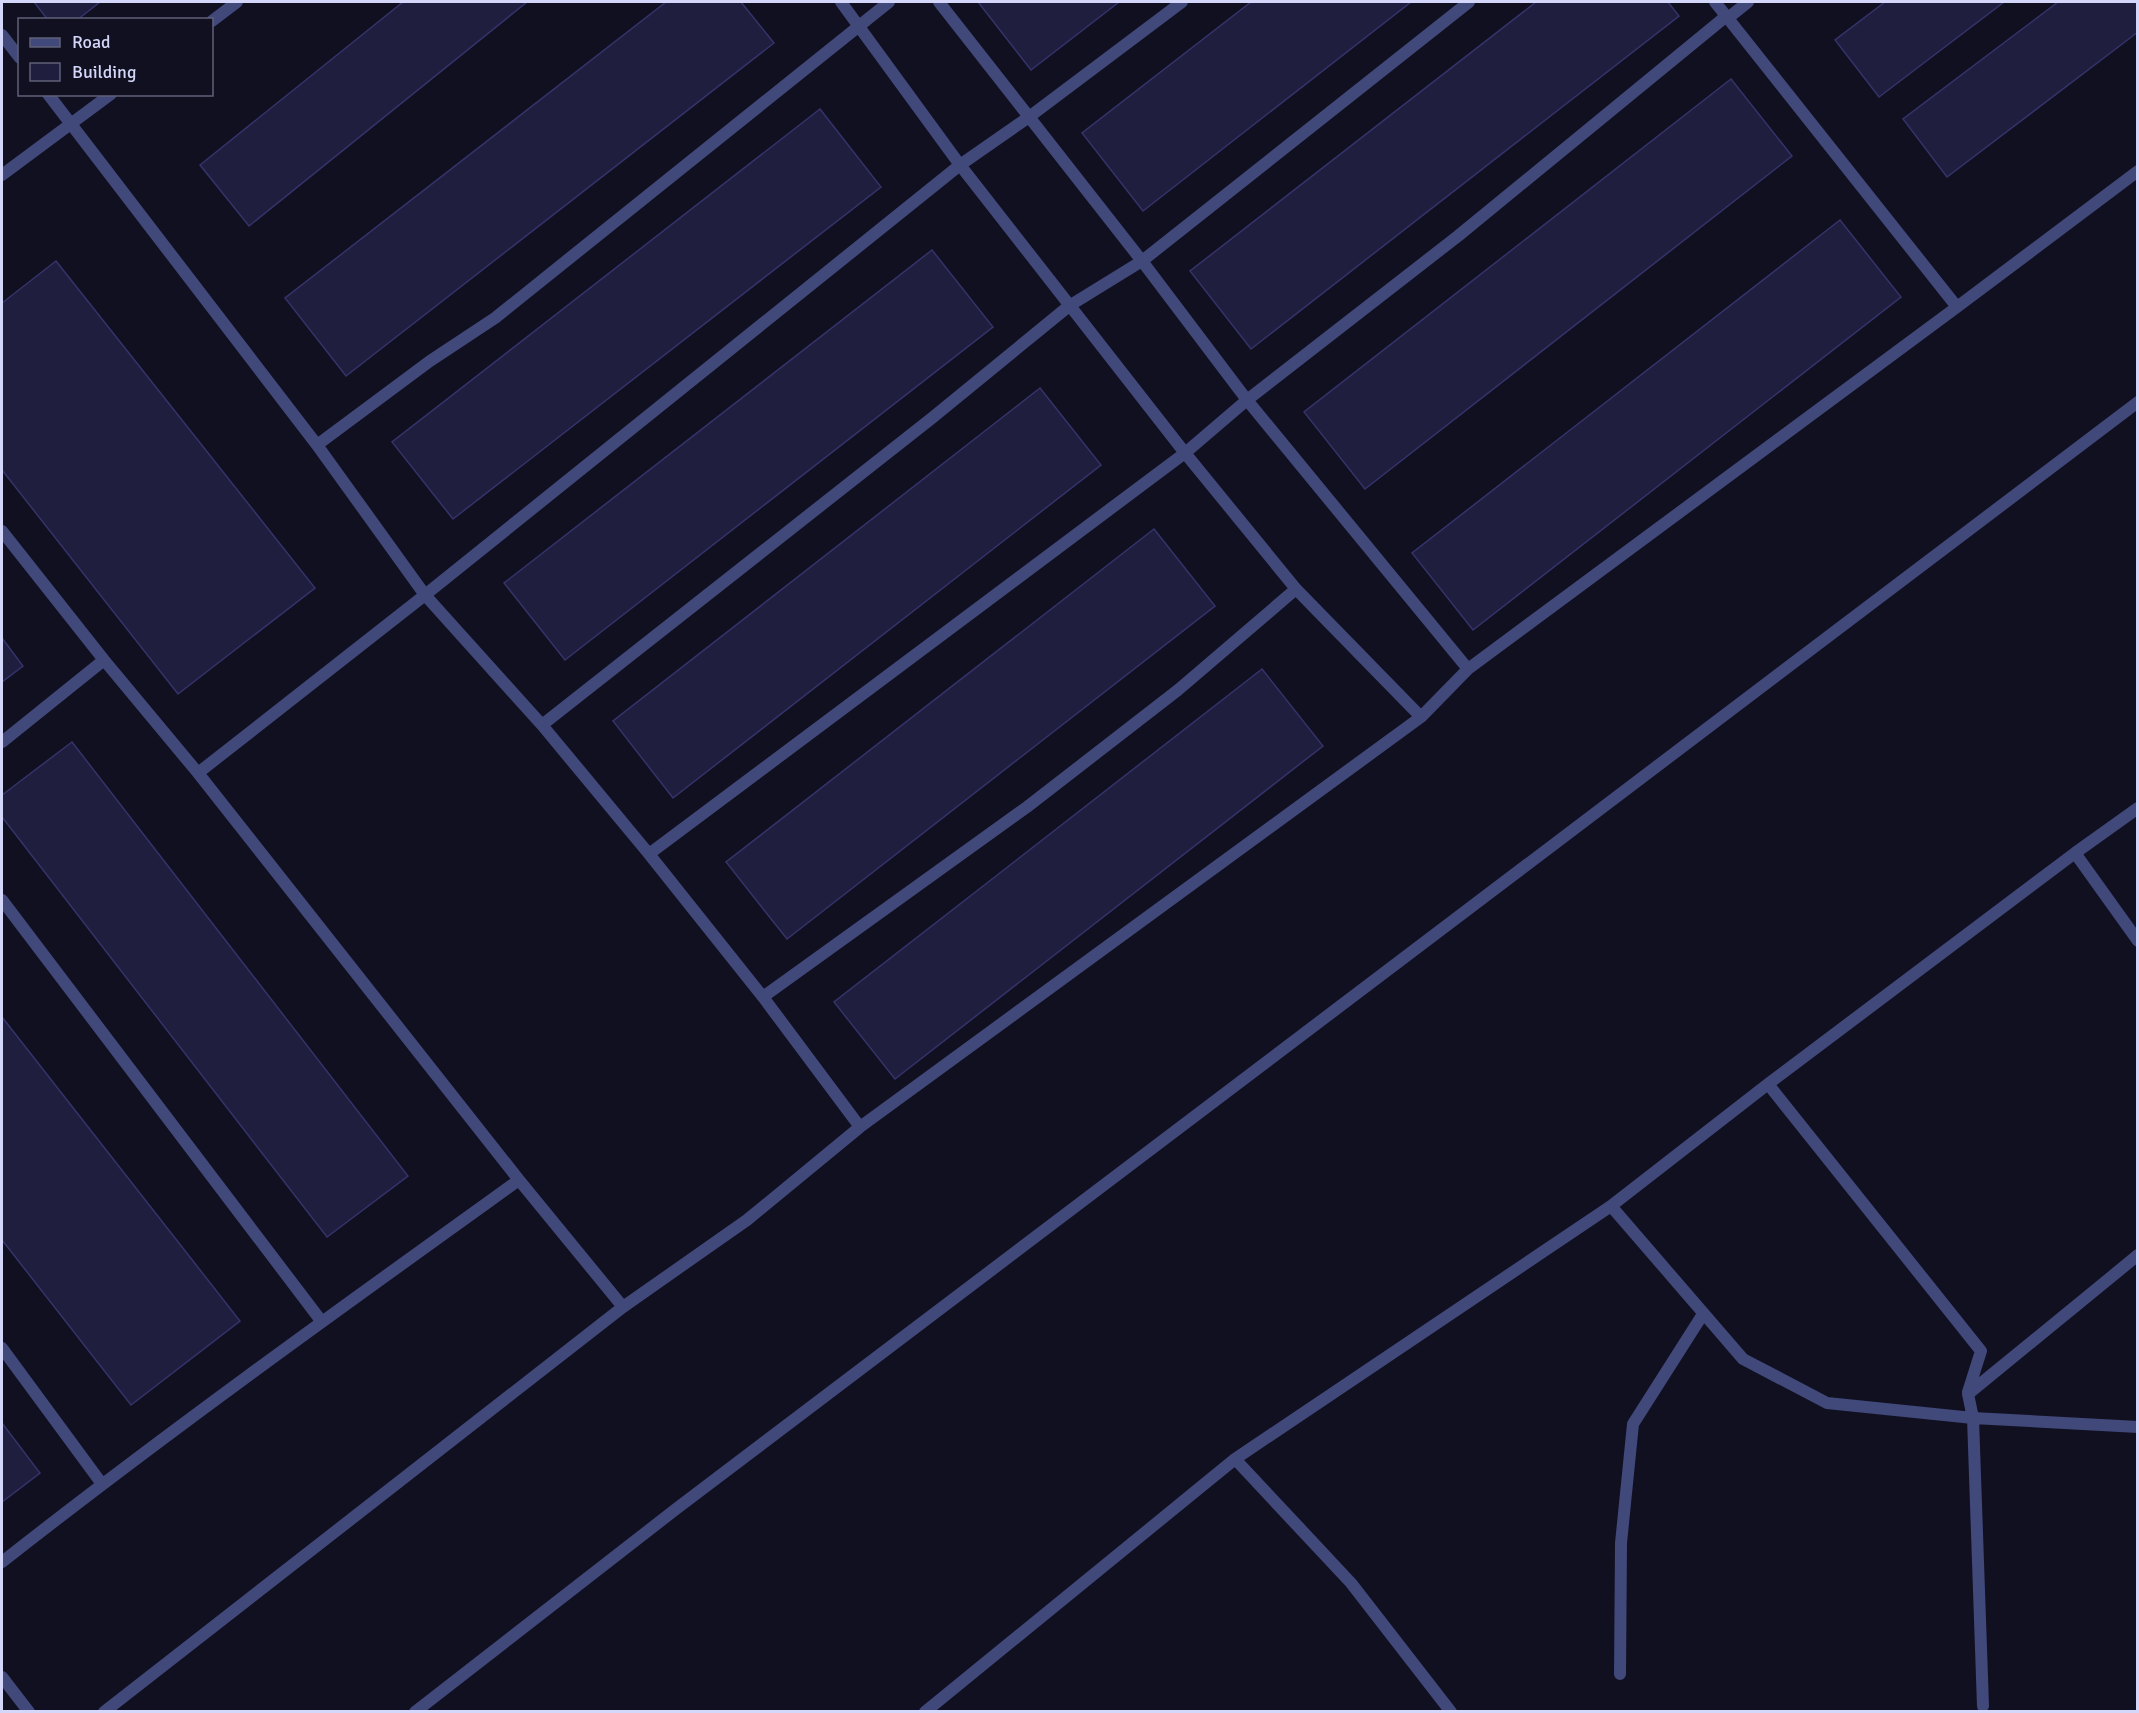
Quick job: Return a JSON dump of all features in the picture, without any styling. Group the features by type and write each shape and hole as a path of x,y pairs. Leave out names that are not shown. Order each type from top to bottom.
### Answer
{"street":[{"path":"215,2 222,13"},
{"path":"213,20 237,2"},
{"path":"841,2 960,165 1185,453 1296,589 1421,717"},
{"path":"318,445 430,361 495,318 889,2"},
{"path":"939,2 1142,261 1247,400 1468,669"},
{"path":"198,773 424,595 960,165 1029,117 1182,2"},
{"path":"542,725 932,418 1069,306 1142,261 1469,2"},
{"path":"1715,2 1957,307"},
{"path":"649,854 1185,453 1247,400 1458,236 1715,25 1748,2"},
{"path":"2,35 18,55"},
{"path":"50,96 318,445 424,595 542,725 649,854 763,997 860,1127"},
{"path":"2,175 108,96"},
{"path":"104,1712 623,1307 747,1220 860,1127 1421,717 1468,669 2138,171"},
{"path":"415,1712 676,1509 2138,402"},
{"path":"2,531 104,660 198,773 519,1180 623,1307"},
{"path":"763,997 1027,807 1178,690 1296,589"},
{"path":"2,742 104,660"},
{"path":"925,1712 1235,1459 1611,1206 1768,1084 2138,808"},
{"path":"2075,853 2138,941"},
{"path":"2,900 322,1322"},
{"path":"1768,1084 1981,1351 1968,1394 1973,1418 1983,1706"},
{"path":"2,1562 102,1484 519,1180"},
{"path":"1611,1206 1743,1359 1827,1404 1973,1418 2138,1427"},
{"path":"1968,1394 2138,1255"},
{"path":"1620,1674 1621,1544 1633,1424 1703,1314"},
{"path":"2,1348 102,1484"},
{"path":"1235,1459 1351,1584 1451,1712"},
{"path":"2,1677 29,1712"}],"building":[{"path":"34,2 100,2 80,18 46,18"},
{"path":"403,2 527,2 249,226 200,165"},
{"path":"666,2 741,2 774,43 346,376 285,298"},
{"path":"978,2 1119,2 1031,70"},
{"path":"1251,2 1411,2 1143,211 1082,133"},
{"path":"1536,2 1668,2 1679,16 1251,349 1190,271"},
{"path":"1885,2 2004,2 1879,97 1835,40"},
{"path":"2058,2 2138,2 2138,32 1947,177 1903,119"},
{"path":"1731,79 1792,156 1365,489 1304,412"},
{"path":"820,109 881,187 453,519 392,442"},
{"path":"1840,220 1901,297 1473,630 1412,553"},
{"path":"932,250 993,327 565,660 504,583"},
{"path":"56,261 315,588 178,694 2,470 2,303"},
{"path":"1040,388 1101,465 673,798 613,721"},
{"path":"1154,529 1215,606 787,939 726,862"},
{"path":"2,638 23,666 2,682"},
{"path":"1262,669 1323,746 895,1079 834,1002"},
{"path":"72,742 408,1176 327,1237 2,817 2,795"},
{"path":"2,1017 240,1321 131,1405 2,1240"},
{"path":"2,1423 40,1473 2,1502"}]}
